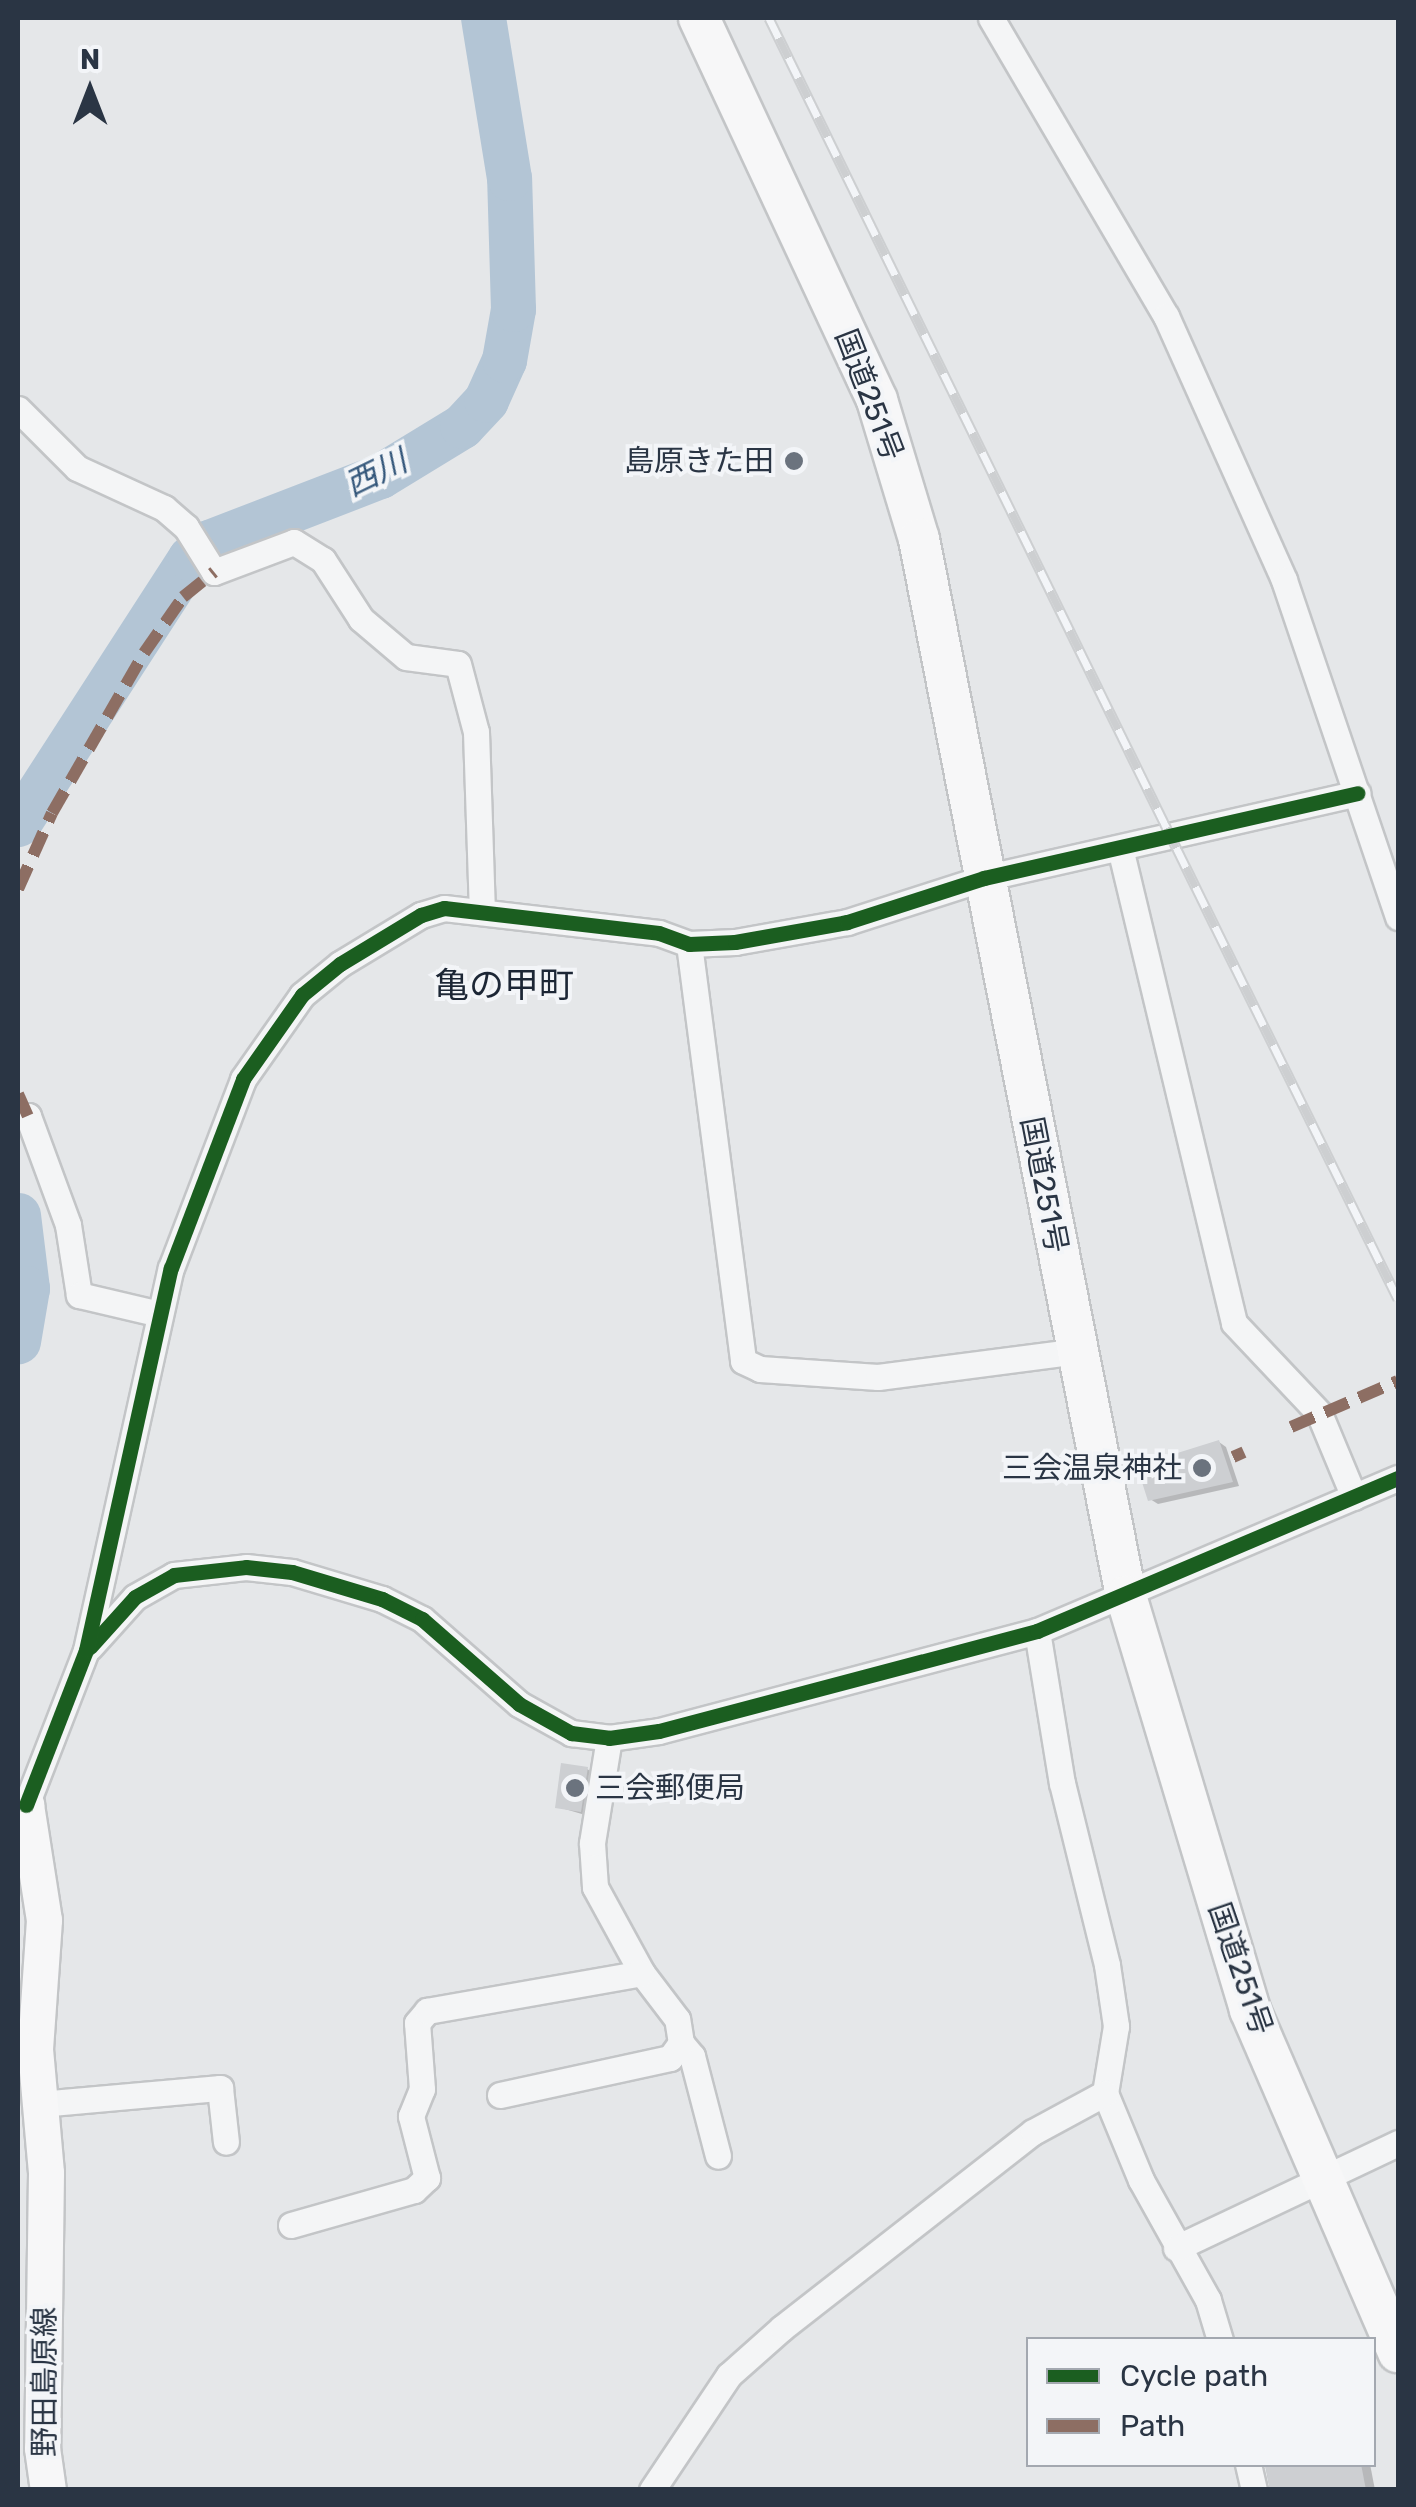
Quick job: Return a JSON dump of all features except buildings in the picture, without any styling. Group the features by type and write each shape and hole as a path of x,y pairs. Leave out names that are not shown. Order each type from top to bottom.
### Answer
{"highway":[{"name":"国道251号","path":"699,18 877,400 919,540 1126,1596 1250,2010 1398,2352"}],"main road":[{"name":"野田島原線","path":"22,1807 44,1920 35,2050 40,2104 48,2490"}],"street":[{"path":"992,18 1166,316 1284,580 1398,917"},
{"path":"18,409 77,468 164,508 186,527 214,572 294,542 323,560 360,619 406,657 458,664 476,732 482,910"},
{"path":"22,1807 86,1650 160,1314 243,1079 268,1036 302,995 340,964 420,914 482,910 659,932 689,944 847,922 984,878 1120,852 1357,793"},
{"path":"1120,852 1234,1323 1319,1413 1354,1497"},
{"path":"689,944 742,1361 760,1370 878,1378 1076,1350"},
{"path":"19,1116 28,1116 68,1225 79,1296 160,1314"},
{"path":"86,1650 135,1597 174,1575 246,1567 292,1572 382,1599 422,1619 545,1722 570,1733 609,1738 659,1732 1036,1631 1398,1478"},
{"path":"1036,1631 1062,1783 1107,1964 1116,2026 1105,2093 1176,2248 1208,2300 1219,2337"},
{"path":"609,1738 592,1843 595,1887 642,1973 677,2019 681,2043 692,2056 718,2156"},
{"path":"291,2224 414,2190 427,2178 410,2116 422,2089 416,2023 427,2011 642,1973"},
{"path":"500,2095 670,2058 681,2043"},
{"path":"40,2104 220,2088 226,2142"},
{"path":"652,2490 730,2375 782,2328 1033,2132 1105,2093"},
{"path":"1176,2248 1326,2181 1398,2143"}],"waterway":[{"name":"西川","path":"18,824 190,558 209,542 380,476 462,426 486,400 504,360 513,309 509,178 483,18"},
{"name":"西川","path":"18,1215 27,1288 18,1341"}],"railway":[{"path":"769,18 1398,1299"}],"marked path":[{"path":"18,889 52,813 144,653 183,597 214,572"},
{"path":"18,1094 28,1116"},
{"path":"1291,1427 1398,1381"},
{"path":"1233,1457 1244,1452"}],"cycle path":[{"path":"26,1805 86,1650 171,1268 243,1079 302,995 340,964 421,915 444,908 659,933 689,944 735,942 847,922 984,878 1357,793"},
{"path":"90,1647 135,1597 174,1575 246,1567 292,1572 382,1599 422,1619 519,1704 571,1733 609,1738 659,1731 1037,1631 1398,1478"}],"place":[{"name":"島原きた田","path":"794,461"},
{"name":"三会温泉神社","path":"1202,1468"},
{"name":"三会郵便局","path":"575,1788"}],"district":[{"name":"亀の甲町","path":"504,985"}]}
